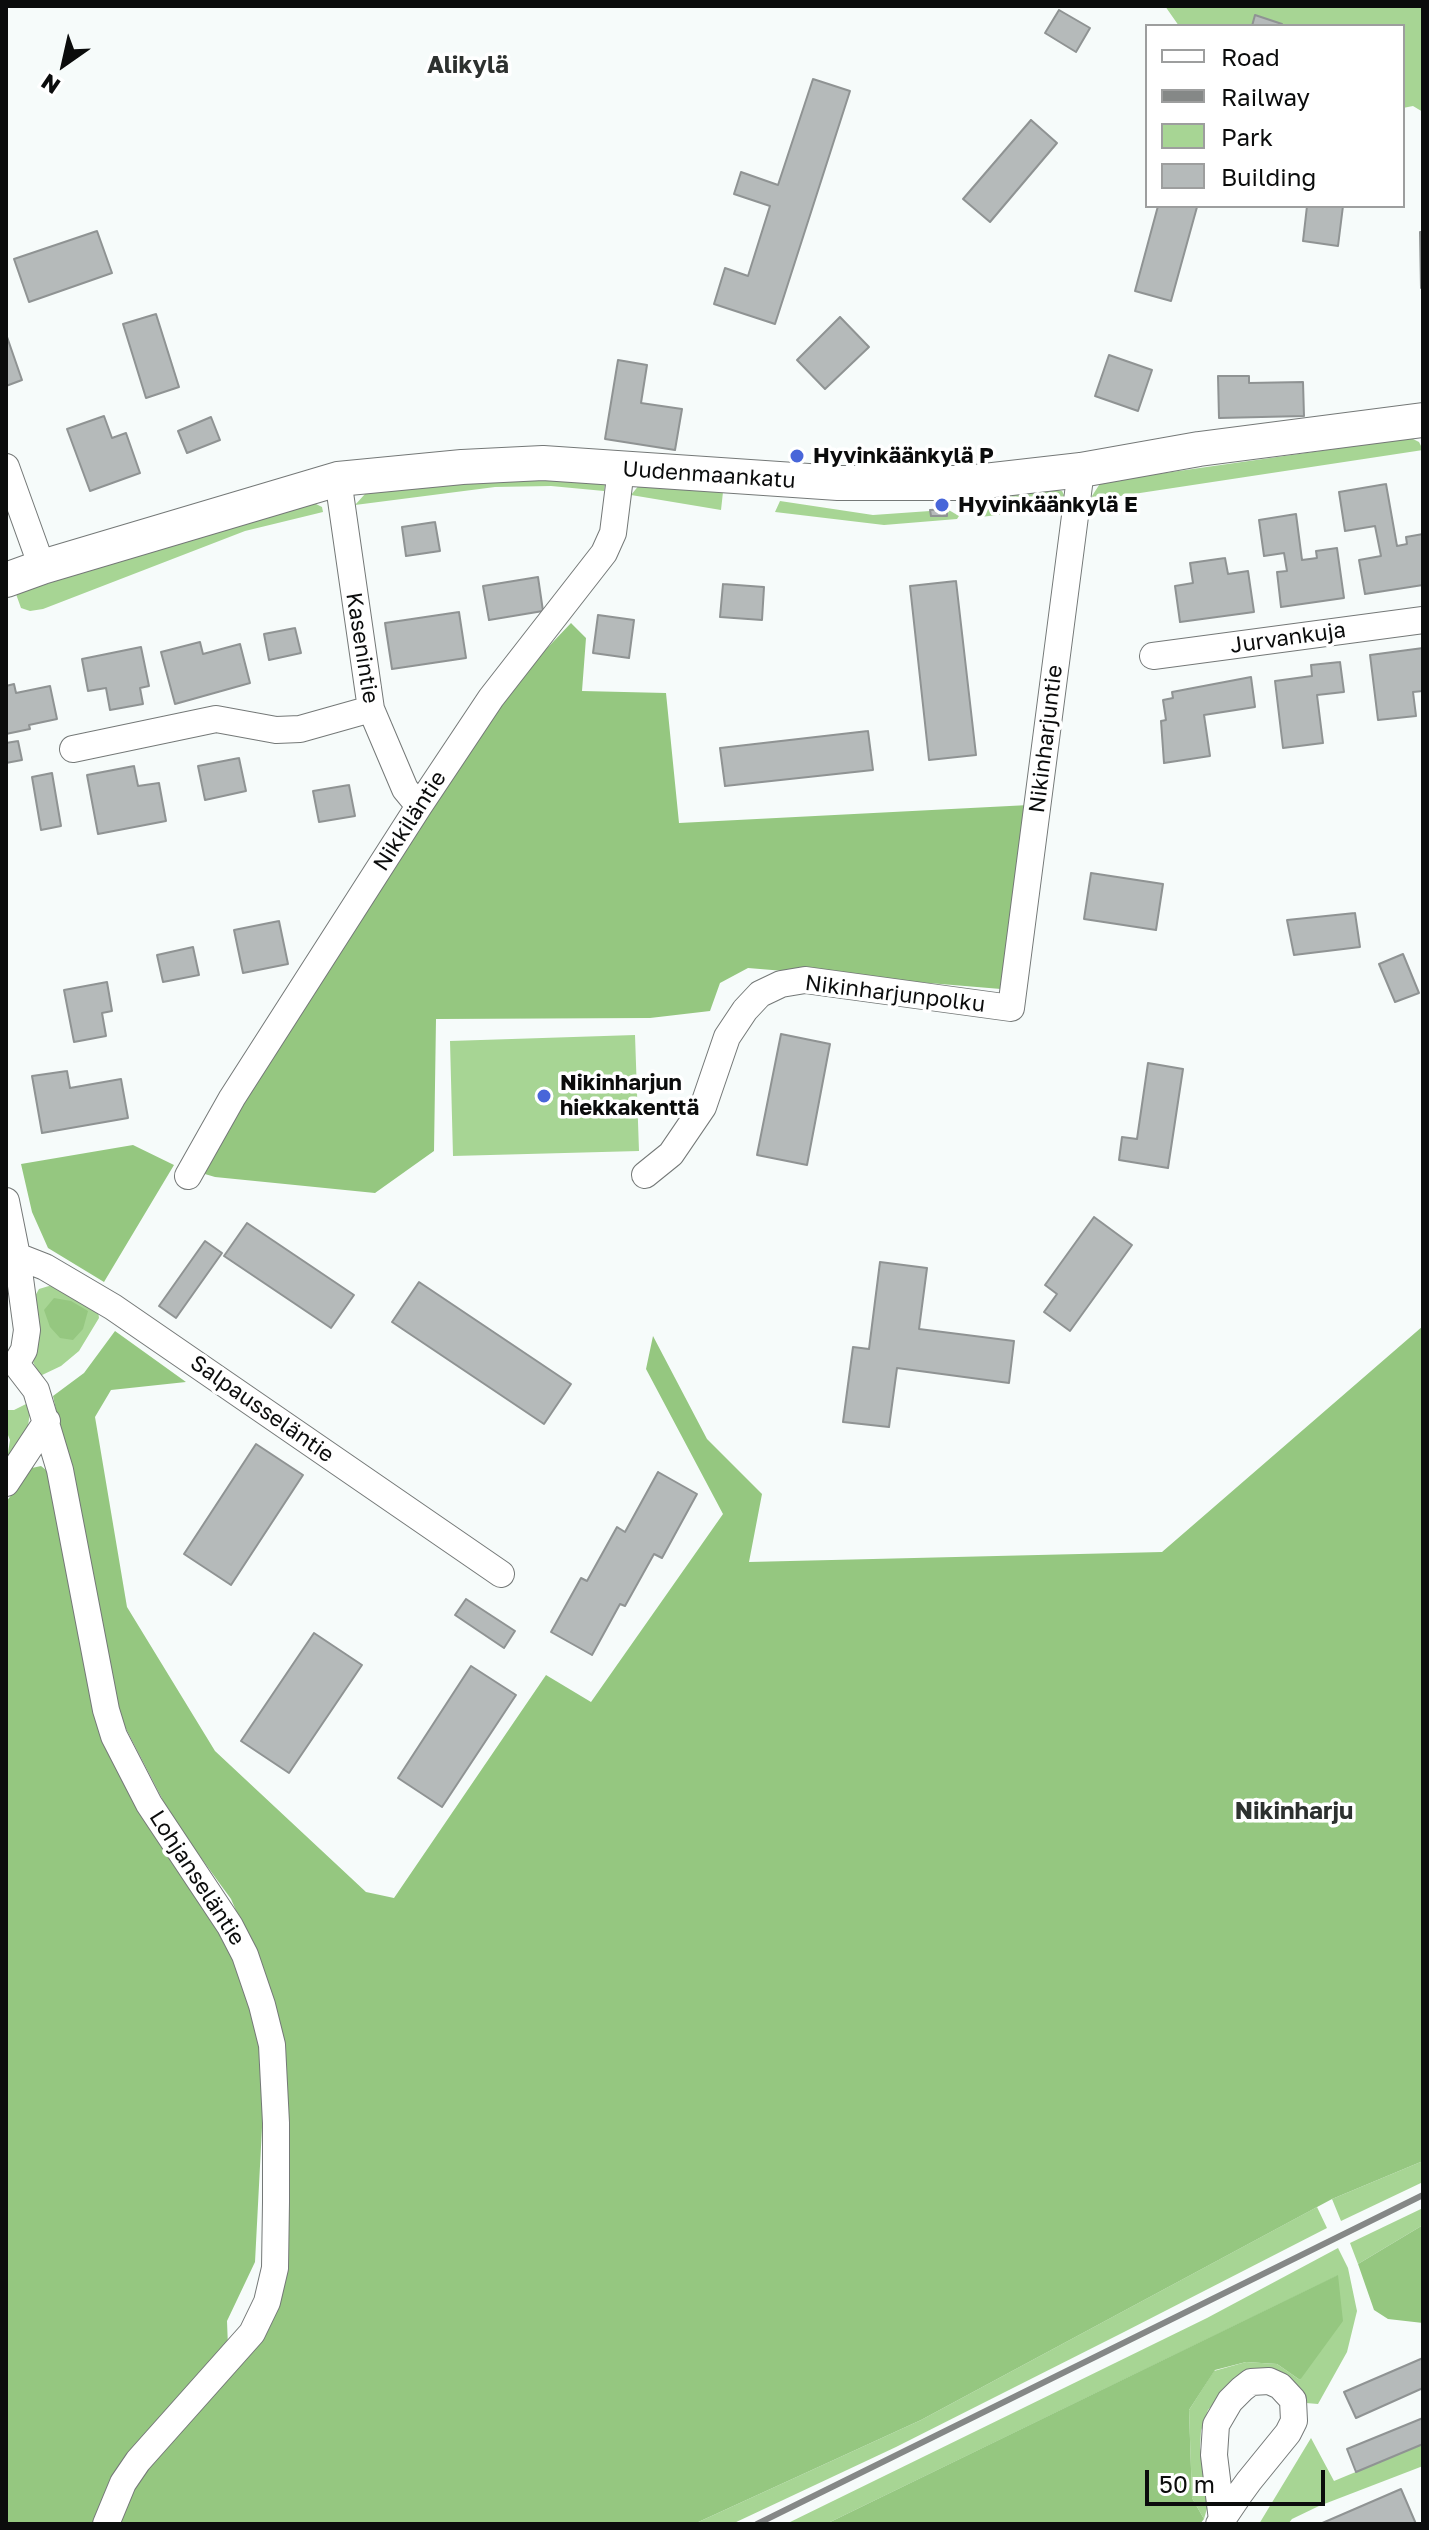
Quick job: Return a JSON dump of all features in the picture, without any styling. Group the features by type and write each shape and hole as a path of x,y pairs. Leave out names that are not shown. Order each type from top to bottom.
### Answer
{"main road":[{"name":"Uudenmaankatu","path":"6,580 338,479 529,464 838,483 967,483 1081,470 1199,449 1423,420"}],"street":[{"path":"6,467 42,567"},
{"name":"Nikkiläntie","path":"188,1176 232,1098 491,698 604,553 613,533 621,469"},
{"name":"Nikinharjuntie","path":"1011,1008 1081,470"},
{"name":"Kasenintie","path":"338,479 371,709 405,789 419,806"},
{"name":"Jurvankuja","path":"1153,656 1423,620"},
{"path":"73,749 216,719 276,730 300,729 371,709"},
{"name":"Nikinharjunpolku","path":"645,1175 671,1154 703,1107 727,1037 745,1010 760,994 781,984 805,980 1011,1008"},
{"name":"Lohjanseläntie","path":"6,1201 27,1330 24,1350 11,1367 36,1390 47,1421 60,1470 106,1710 114,1736 149,1804 230,1926 245,1955 272,2045 275,2268 267,2302 252,2333 138,2461 123,2483 106,2524"},
{"name":"Salpausseläntie","path":"17,1256 45,1267 113,1307 501,1574"},
{"path":"6,1483 47,1421"},
{"path":"1269,2381 1280,2386 1293,2400 1294,2421 1221,2522 1214,2455 1216,2425 1230,2401 1242,2389 1251,2382 1269,2381"}],"green space":[{"path":"1165,6 1423,6 1423,112 1413,106 1405,108 1405,24 1178,24"},
{"path":"1411,438 1419,442 1423,450 1094,500 1092,496 1101,482"},
{"path":"503,480 600,480 605,485 604,491 551,486 495,487 355,505 365,494 375,492"},
{"path":"640,484 723,492 721,510 631,495"},
{"path":"1055,489 1064,495 1060,507 981,517 971,503 997,494"},
{"path":"780,501 873,515 930,511 931,516 947,516 947,509 959,516 957,519 884,525 775,512"},
{"path":"314,503 322,507 323,512 245,531 43,609 30,611 21,608 16,594 141,553"},
{"path":"571,623 586,638 582,691 666,693 679,823 1029,805 1001,989 748,968 720,983 710,1011 650,1018 436,1019 434,1151 375,1193 215,1177 198,1172 496,702"},
{"name":"Nikinharjun hiekkakenttä","path":"635,1035 639,1151 453,1156 450,1041"},
{"path":"133,1145 174,1165 104,1282 48,1248 32,1212 21,1164"},
{"path":"49,1286 67,1288 98,1311 99,1318 79,1351 61,1366 40,1376 33,1362 38,1348 35,1296 39,1289"},
{"path":"54,1298 71,1301 88,1311 83,1329 73,1340 60,1338 50,1327 44,1310"},
{"path":"1423,1326 1423,2161 1332,2199 921,2420 694,2524 117,2524 131,2493 163,2446 283,2285 270,1989 231,1899 172,1818 122,1721 53,1396 84,1373 115,1331 186,1382 111,1390 95,1417 127,1607 215,1751 366,1892 394,1898 546,1675 591,1702 723,1514 646,1369 653,1336 707,1439 762,1494 749,1562 1162,1552"},
{"path":"28,1403 28,1426 22,1442 6,1466 10,1440 6,1430 6,1410 14,1410"},
{"path":"41,1466 51,1474 91,1688 238,1962 265,2070 255,2262 227,2321 228,2347 95,2524 6,2524 6,1502 32,1468"},
{"path":"1423,2161 1423,2182 1341,2221 1332,2199"},
{"path":"1317,2207 1327,2228 1124,2332 896,2447 732,2524 694,2524 921,2420"},
{"path":"1423,2208 1423,2225 1358,2264 1350,2243"},
{"path":"1423,2225 1423,2323 1388,2319 1374,2310 1358,2264"},
{"path":"1338,2248 1348,2268 1357,2311 1347,2352 1318,2404 1306,2403 1292,2380 1268,2368 1252,2368 1239,2377 1208,2410 1201,2431 1200,2448 1206,2472 1208,2505 1204,2519 1192,2498 1189,2410 1214,2371 1246,2362 1277,2364 1300,2380 1337,2276 826,2524 786,2524 1207,2318"},
{"path":"1338,2275 1343,2321 1300,2380 1277,2364 1246,2362 1215,2370 1189,2410 1192,2498 1204,2519 1200,2524 826,2524"},
{"path":"1311,2438 1334,2481 1423,2444 1423,2466 1319,2506 1288,2524 1259,2524"}],"building":[{"path":"1059,10 1090,28 1076,52 1045,33"},
{"path":"1255,15 1282,24 1253,24"},
{"path":"813,79 850,91 775,324 714,304 725,268 748,276 770,206 734,194 741,172 778,185"},
{"path":"1031,120 1057,143 990,222 963,199"},
{"path":"1157,208 1197,208 1171,301 1135,291"},
{"path":"1307,208 1343,208 1338,246 1303,241"},
{"path":"97,231 112,273 29,302 14,259"},
{"path":"1420,232 1423,232 1423,288 1421,288"},
{"path":"156,314 179,387 146,398 123,324"},
{"path":"840,317 869,347 825,389 797,360"},
{"path":"6,334 22,380 6,386"},
{"path":"1109,355 1152,370 1138,411 1095,396"},
{"path":"618,360 647,365 641,403 682,409 675,450 605,439"},
{"path":"1218,376 1249,376 1249,383 1303,382 1304,416 1219,418"},
{"path":"104,416 112,438 126,433 140,473 90,491 67,429"},
{"path":"211,417 220,440 187,453 178,431"},
{"path":"1386,484 1397,546 1407,544 1406,537 1423,534 1423,585 1365,594 1359,560 1381,556 1375,526 1345,531 1339,492"},
{"path":"947,509 947,516 931,516 930,510"},
{"path":"1296,514 1302,560 1317,558 1316,551 1337,548 1344,598 1281,607 1277,572 1287,571 1284,553 1264,556 1259,520"},
{"path":"435,522 440,551 406,556 402,527"},
{"path":"1225,558 1228,574 1248,571 1254,612 1180,622 1175,586 1193,583 1190,563"},
{"path":"538,577 543,611 489,620 483,586"},
{"path":"956,581 976,755 929,760 910,586"},
{"path":"723,584 764,587 762,620 720,617"},
{"path":"459,612 466,658 392,669 385,623"},
{"path":"598,615 634,620 629,658 593,653"},
{"path":"295,628 301,653 269,660 264,634"},
{"path":"200,642 203,654 240,644 250,683 175,704 161,652"},
{"path":"141,647 149,686 140,688 143,704 110,710 106,688 88,691 82,659"},
{"path":"1423,648 1423,691 1413,692 1416,716 1378,720 1370,655"},
{"path":"1340,662 1344,692 1317,695 1323,743 1283,748 1275,681 1312,676 1311,665"},
{"path":"1251,677 1255,707 1204,715 1210,756 1164,763 1161,721 1166,720 1163,700 1173,698 1172,692"},
{"path":"14,684 16,693 50,686 57,719 6,734 6,686"},
{"path":"868,731 873,770 725,786 720,748"},
{"path":"18,741 22,760 6,763 6,743"},
{"path":"239,758 246,791 205,800 198,766"},
{"path":"134,766 138,786 159,783 166,821 98,834 87,775"},
{"path":"52,773 61,826 41,830 32,777"},
{"path":"349,785 355,816 319,822 313,791"},
{"path":"1091,873 1163,884 1156,930 1084,919"},
{"path":"1355,913 1360,947 1294,955 1287,920"},
{"path":"279,921 288,964 243,973 234,930"},
{"path":"193,947 199,975 163,982 157,955"},
{"path":"1403,954 1419,993 1395,1002 1379,964"},
{"path":"107,982 112,1011 102,1013 106,1036 74,1042 64,990"},
{"path":"781,1034 830,1044 807,1165 757,1155"},
{"path":"1148,1063 1183,1069 1168,1168 1119,1160 1122,1137 1137,1139"},
{"path":"67,1071 70,1088 121,1079 128,1118 42,1133 32,1076"},
{"path":"1094,1217 1132,1245 1070,1331 1044,1312 1057,1294 1045,1285"},
{"path":"247,1223 354,1295 331,1328 224,1256"},
{"path":"205,1241 222,1253 176,1318 159,1306"},
{"path":"880,1262 927,1268 919,1329 1014,1341 1009,1383 897,1368 889,1427 843,1422 853,1347 869,1349"},
{"path":"419,1282 571,1384 544,1424 392,1322"},
{"path":"256,1444 303,1475 231,1585 184,1554"},
{"path":"658,1472 697,1494 662,1558 654,1554 625,1606 620,1604 592,1655 551,1632 581,1578 587,1581 617,1527 625,1532"},
{"path":"466,1599 515,1631 504,1648 455,1615"},
{"path":"314,1633 362,1665 289,1773 241,1741"},
{"path":"471,1666 516,1695 442,1807 398,1778"},
{"path":"1423,2358 1423,2388 1356,2418 1344,2392"},
{"path":"1423,2418 1423,2444 1356,2472 1347,2449"},
{"path":"1401,2489 1416,2524 1320,2524"}],"railway":[{"path":"757,2524 1423,2195"}],"place":[{"name":"Hyvinkäänkylä P","path":"797,456"},
{"name":"Hyvinkäänkylä E","path":"942,505"},
{"name":"Nikinharjun hiekkakenttä","path":"544,1096"}],"district":[{"name":"Alikylä","path":"468,65"},
{"name":"Nikinharju","path":"1294,1811"}]}
